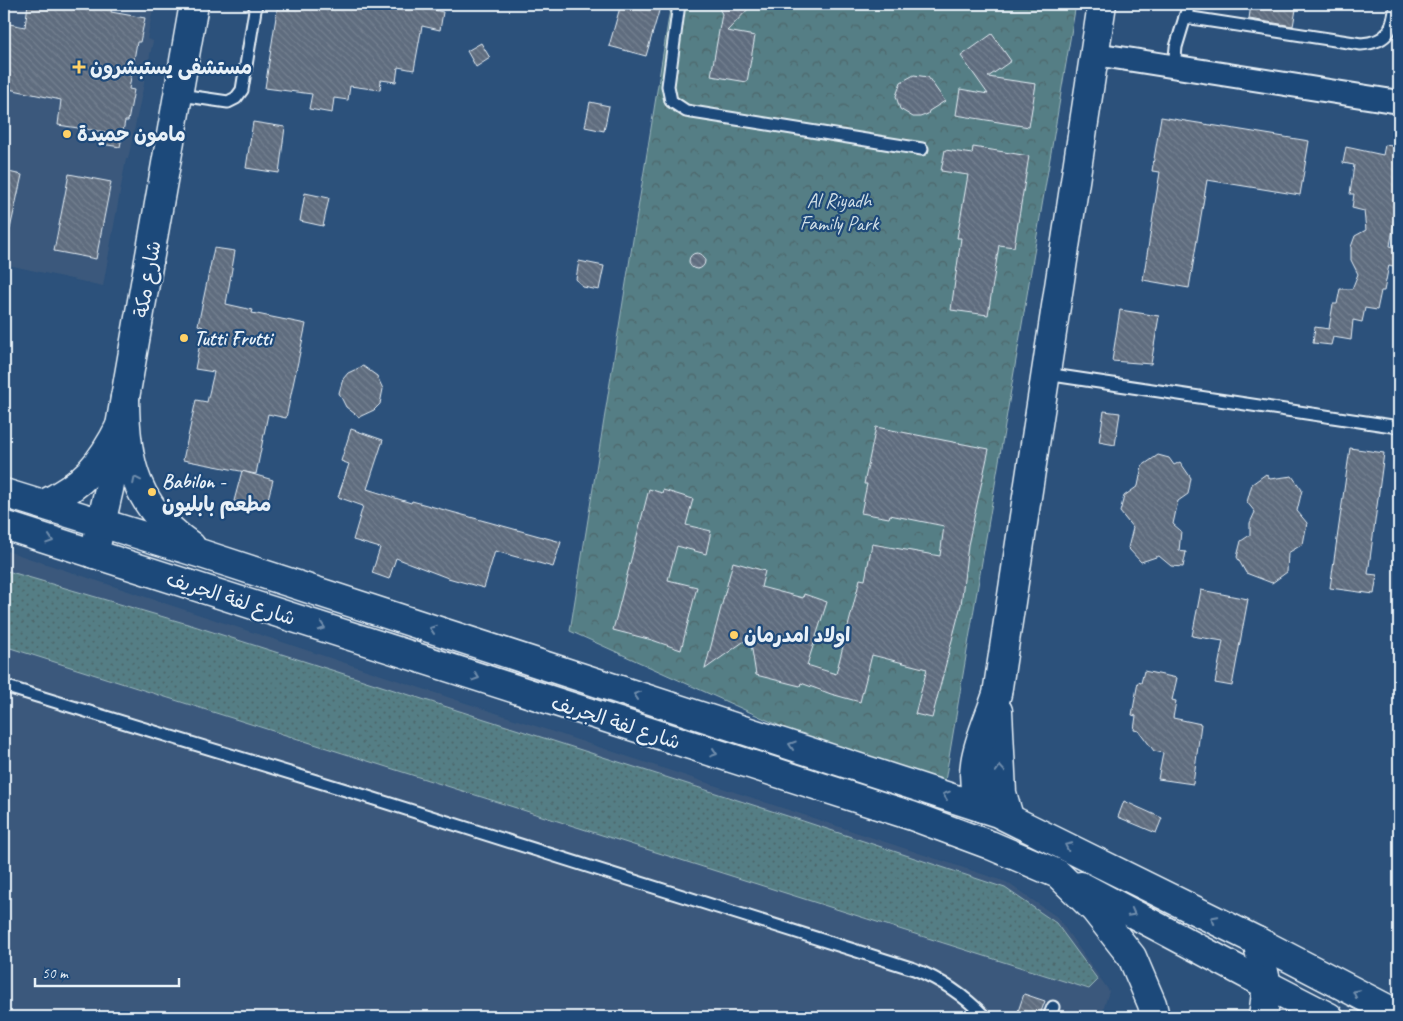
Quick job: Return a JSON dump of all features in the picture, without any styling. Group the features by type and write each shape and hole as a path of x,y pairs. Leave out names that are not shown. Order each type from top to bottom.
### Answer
{"main road":[{"name":"شارع مكة","path":"94,554 123,411 180,95 194,4"},
{"path":"982,808 976,798 972,778 974,763 997,694 1102,4"},
{"path":"42,506 68,492 90,474 108,450 123,411"},
{"path":"123,411 125,436 132,472 149,505 172,533 202,554"},
{"name":"شارع لفة الجريف","path":"4,493 202,554 1009,817 1257,941 1399,1015"},
{"name":"شارع لفة الجريف","path":"4,525 912,816 990,845 1058,874 1095,910 1132,957 1152,1004 1155,1017"},
{"path":"997,694 1002,793 1009,817"},
{"path":"1058,874 1329,1017"},
{"path":"1257,941 1267,985 1264,1017"}],"street":[{"path":"1095,54 1399,102"}],"lane":[{"path":"180,95 228,102 236,98 242,90 256,4"},
{"path":"680,4 668,86 671,101 686,111 922,149"},
{"path":"1174,67 1176,47 1189,4"},
{"path":"1185,17 1361,44 1380,40 1393,27 1396,4"},
{"path":"1046,374 1399,427"},
{"path":"4,686 349,791 914,969 933,976 956,991 985,1017"}],"shaded area":[{"name":"مامون حميدة","path":"4,4 154,4 147,39 153,41 128,159 126,159 103,286 4,264"},
{"path":"4,550 1006,882 1057,917 1109,991 1101,1017 4,1017 4,646 1089,989 4,570"}],"green space":[{"name":"Al Riyadh Family Park","path":"671,4 1076,4 942,799 570,631"},
{"path":"4,570 191,625 803,821 1005,888 1056,923 1098,980 1089,989 4,646"}],"building":[{"name":"مستشفى يستبشرون","path":"28,4 112,4 111,12 145,18 140,42 137,42 129,89 134,90 128,121 125,121 120,147 102,144 105,132 58,125 61,100 4,88 4,23 25,27"},
{"path":"278,4 407,4 443,12 440,30 422,26 414,70 398,67 396,82 381,80 380,90 350,86 348,100 334,98 332,113 309,109 312,94 265,88"},
{"path":"621,4 661,4 646,56 609,46"},
{"path":"717,4 753,4 727,31 755,36 747,82 711,76 722,14"},
{"path":"1251,4 1297,4 1293,26 1249,19"},
{"path":"992,34 1011,61 988,77 1036,84 1029,127 956,115 960,89 988,94 961,56"},
{"path":"481,43 490,58 476,67 467,51"},
{"path":"914,75 928,77 945,101 929,111 928,114 920,117 913,117 900,109 896,96 901,82"},
{"path":"590,102 609,106 604,131 585,127"},
{"path":"1161,117 1309,141 1300,195 1207,180 1189,288 1143,280 1160,172 1152,171"},
{"path":"253,122 285,127 279,173 246,168"},
{"path":"1385,145 1399,147 1399,194 1390,246 1399,248 1397,267 1389,265 1384,291 1381,291 1377,310 1365,308 1362,322 1353,320 1351,340 1333,337 1331,345 1313,343 1315,327 1329,329 1333,304 1337,304 1340,289 1352,289 1358,274 1351,260 1351,247 1355,236 1366,230 1364,211 1352,208 1354,194 1350,194 1354,165 1343,163 1346,147 1383,155"},
{"path":"973,147 1029,156 1014,247 999,245 988,315 951,310 961,238 957,238 968,175 941,171 945,150 972,154"},
{"path":"4,171 22,175 10,229 4,228"},
{"path":"69,174 111,182 96,259 54,251"},
{"path":"305,193 329,198 323,226 300,221"},
{"path":"214,248 235,251 226,304 253,310 252,313 306,324 286,418 268,414 256,474 183,460 196,400 207,402 214,372 195,369 203,327 198,325"},
{"path":"697,253 703,255 705,261 703,267 697,269 691,267 689,261 691,255"},
{"path":"579,261 604,266 599,290 583,287 576,279"},
{"path":"1120,310 1159,316 1151,364 1112,361"},
{"path":"363,366 377,376 383,389 380,404 374,410 359,417 346,407 339,393 343,379 348,373"},
{"path":"1104,411 1120,413 1115,445 1099,442"},
{"path":"876,427 989,449 968,545 961,605 932,718 915,714 927,669 872,655 860,702 801,683 800,686 756,675 750,637 705,669 733,562 765,571 761,587 803,598 804,594 827,602 807,665 836,674 860,579 865,580 872,544 940,556 944,526 890,515 889,518 861,513 867,484 864,484"},
{"path":"351,429 383,440 367,489 411,503 412,501 561,542 553,567 495,551 484,588 448,578 396,558 389,579 372,573 380,548 353,540 363,506 338,497 349,464 341,461"},
{"path":"1350,448 1384,453 1368,574 1377,575 1374,594 1330,588"},
{"path":"1158,455 1169,458 1174,465 1180,462 1191,478 1188,494 1178,501 1173,524 1181,531 1179,551 1186,552 1183,567 1171,566 1159,556 1141,562 1128,548 1133,528 1120,512 1124,496 1138,486 1142,466"},
{"path":"242,471 273,480 265,510 234,501"},
{"path":"1266,474 1270,479 1292,476 1302,490 1297,511 1307,523 1303,544 1288,553 1287,572 1272,583 1246,573 1237,557 1241,541 1250,535 1250,523 1255,512 1247,502 1252,484"},
{"path":"649,489 662,493 663,490 693,499 686,525 711,531 706,554 677,546 668,580 697,587 681,650 613,630"},
{"path":"1201,590 1248,599 1232,686 1215,683 1223,641 1192,636"},
{"path":"1144,671 1177,678 1172,700 1176,701 1173,718 1201,724 1193,784 1158,779 1163,753 1154,751 1139,731 1134,730 1136,716 1132,715 1138,682 1141,683"},
{"path":"1124,801 1162,818 1156,833 1118,817"},
{"path":"1024,994 1045,1001 1039,1017 1016,1017"}],"place":[{"name":"مستشفى يستبشرون","path":"79,67"},
{"name":"مامون حميدة","path":"67,134"},
{"name":"Tutti Frutti","path":"184,338"},
{"name":"Babilon - مطعم بابليون","path":"152,492"},
{"name":"اولاد امدرمان","path":"734,635"}]}
